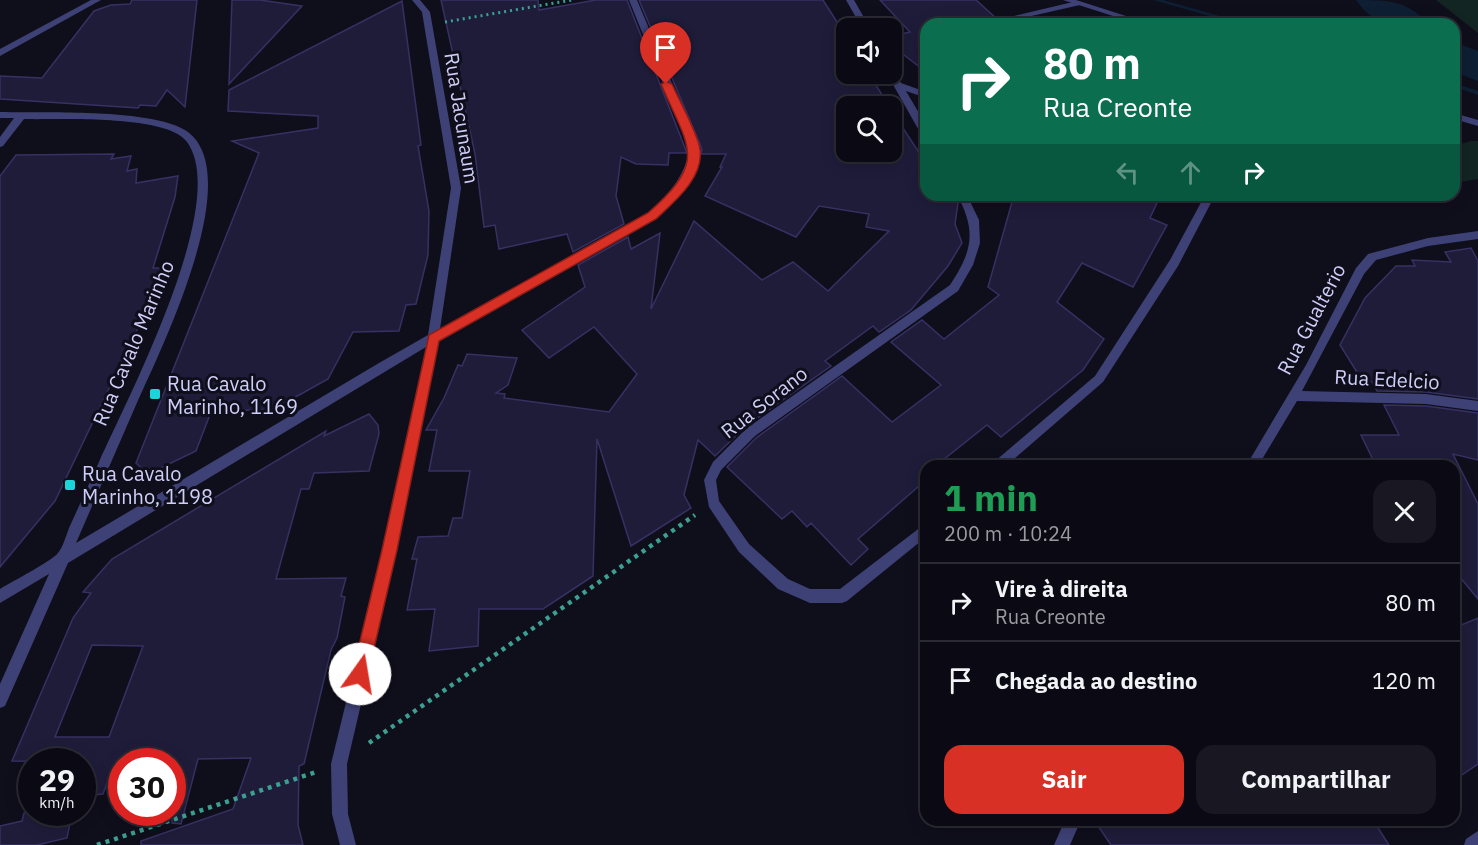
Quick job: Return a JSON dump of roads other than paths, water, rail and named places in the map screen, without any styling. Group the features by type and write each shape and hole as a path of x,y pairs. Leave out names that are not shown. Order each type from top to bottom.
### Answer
{"street":[{"path":"0,52 97,0"},
{"name":"Rua Jacunaum","path":"348,845 340,814 339,764 390,550 433,338 456,188 426,12 416,0"},
{"path":"0,596 433,338 652,216 679,192 691,170 695,150 633,0"},
{"path":"850,0 860,18"},
{"path":"1067,0 1127,18"},
{"path":"1011,18 1077,3"},
{"path":"898,85 920,93"},
{"path":"898,85 920,124"},
{"name":"Rua Cavalo Marinho","path":"0,115 140,119 177,130 190,140 200,159 203,177 193,247 179,294 0,701"},
{"path":"0,144 20,117"},
{"path":"1460,118 1475,122"},
{"path":"1460,126 1475,122"},
{"name":"Rua Sorano","path":"920,534 856,587 842,596 822,598 795,591 769,573 738,542 713,502 710,480 717,466 752,432 954,288 970,263 977,230 965,201"},
{"path":"1005,460 1104,372 1174,263 1206,201"},
{"name":"Rua Gualterio","path":"1256,460 1293,396 1350,289 1372,257 1428,242 1478,235"},
{"name":"Rua Edelcio","path":"1293,396 1426,399 1478,406"},
{"path":"1062,845 1070,826"},
{"path":"1472,845 1478,838"}],"waterway":[{"path":"1156,0 1223,18"},
{"path":"1375,0 1400,18"},
{"path":"1460,58 1478,68"},
{"path":"1460,87 1478,93"}],"place":[{"name":"Rua Cavalo Marinho, 1169","path":"155,394"},
{"name":"Rua Cavalo Marinho, 1198","path":"70,485"}]}
